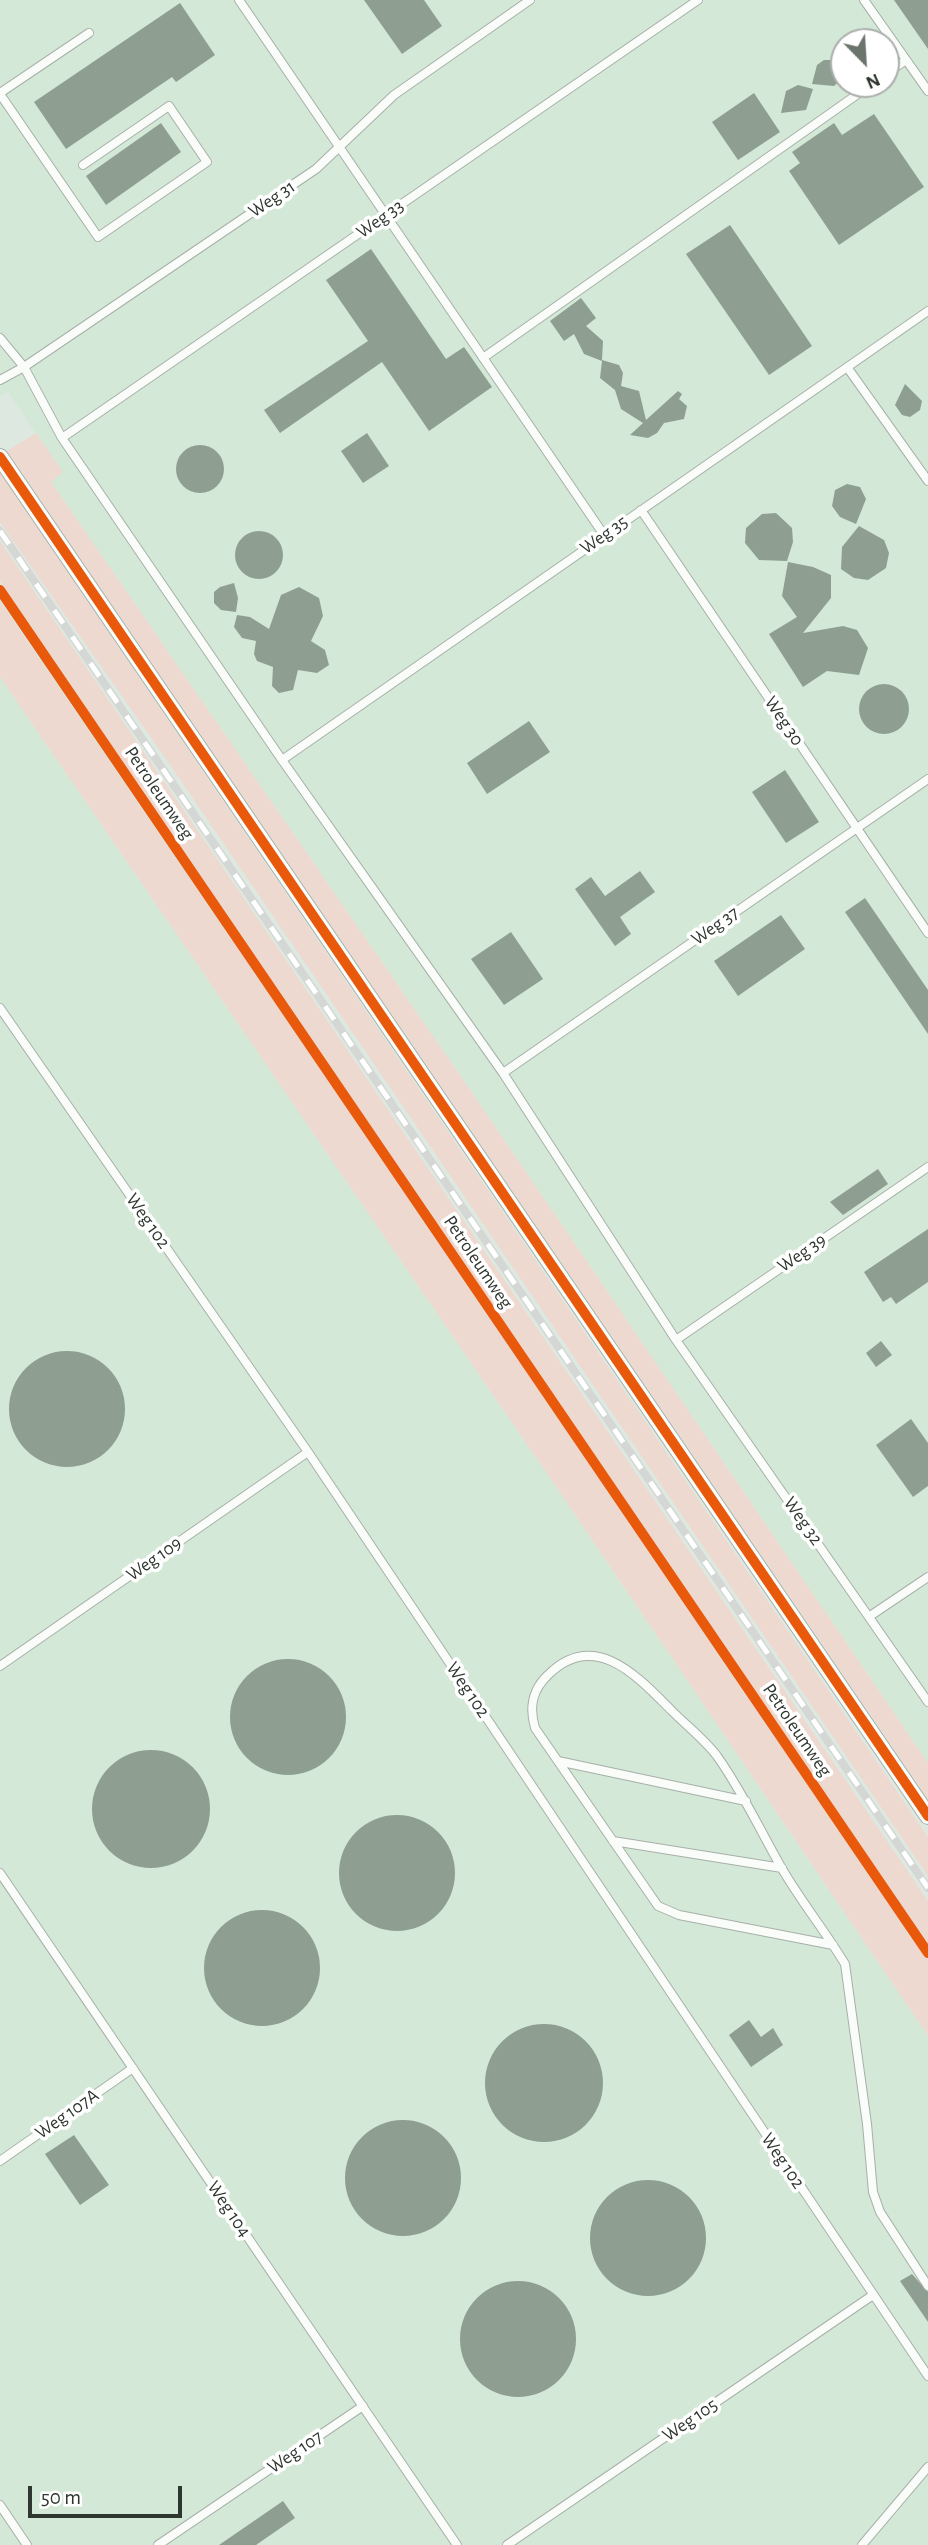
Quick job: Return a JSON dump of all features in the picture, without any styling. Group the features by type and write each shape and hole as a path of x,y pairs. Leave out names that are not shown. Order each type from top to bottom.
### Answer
{"street":[{"path":"0,457 928,1816"}],"lane":[{"path":"239,0 604,535"},
{"name":"Weg 31","path":"0,380 24,367 316,169 394,95 530,0"},
{"name":"Weg 33","path":"62,438 698,0"},
{"path":"864,0 928,90"},
{"path":"83,165 169,106 207,162 98,237 0,93 89,33"},
{"path":"900,64 906,60"},
{"path":"483,358 852,98"},
{"name":"Weg 35","path":"282,761 928,311"},
{"name":"Weg 32","path":"0,338 24,367 62,438 282,761 503,1073 676,1340 928,1702"},
{"path":"847,367 928,481"},
{"name":"Weg 30","path":"641,510 928,933"},
{"name":"Weg 37","path":"503,1073 928,779"},
{"name":"Weg 102","path":"2,1014 308,1452 928,2376"},
{"name":"Weg 39","path":"676,1340 928,1167"},
{"name":"Weg 109","path":"0,1666 308,1452"},
{"path":"870,1616 928,1577"},
{"path":"833,1945 666,1910 652,1897 535,1728 531,1713 532,1699 538,1687 554,1669 578,1657 613,1660 638,1678 716,1755 746,1801 782,1868 833,1945 845,1964 873,2192 880,2211 928,2286"},
{"path":"558,1762 746,1801"},
{"path":"613,1841 782,1868"},
{"name":"Weg 104","path":"0,1873 457,2545"},
{"name":"Weg 107A","path":"0,2161 133,2068"},
{"name":"Weg 105","path":"508,2545 873,2295"},
{"name":"Weg 107","path":"158,2545 363,2406"},
{"path":"862,2545 928,2467"},
{"path":"0,2505 27,2545"}],"shaded area":[{"path":"0,0 928,0 928,1763 475,1097 51,482 62,472 8,392 0,396"},
{"path":"36,433 63,472 51,482 475,1097 928,1763 928,1799 7,451"},
{"path":"0,473 928,1837 928,1876 168,762 0,522"},
{"path":"0,541 928,1901 928,1945 0,581"},
{"path":"0,601 928,1957 928,2036 559,1491 0,677"},
{"path":"0,677 559,1491 928,2036 928,2545 0,2545"}],"building":[{"path":"364,0 424,0 442,26 402,54"},
{"path":"894,0 928,0 928,49"},
{"path":"180,3 215,55 176,82 172,77 66,149 34,102"},
{"path":"824,60 830,60 830,86 812,84 817,65"},
{"path":"798,85 813,89 806,110 781,113 786,91"},
{"path":"754,93 780,132 738,160 712,122"},
{"path":"874,114 924,187 839,245 789,171 800,163 792,152 834,123 842,135"},
{"path":"161,123 181,152 106,205 86,176"},
{"path":"730,225 812,346 769,375 686,254"},
{"path":"371,249 446,359 464,347 492,387 429,431 382,362 280,433 264,410 368,341 326,280"},
{"path":"581,298 596,318 586,326 603,341 602,360 619,365 623,373 621,386 639,391 646,420 678,391 682,394 679,399 687,406 684,419 664,423 657,433 648,438 630,435 643,423 621,409 615,390 600,378 602,361 584,354 574,334 564,341 550,321"},
{"path":"905,384 922,401 920,410 910,417 902,415 895,405"},
{"path":"367,433 389,466 363,483 341,451"},
{"path":"200,445 217,452 224,469 217,486 200,493 183,486 176,469 183,452"},
{"path":"847,484 860,487 866,499 856,524 840,517 832,506 835,490"},
{"path":"776,513 792,528 793,542 787,561 759,560 745,543 746,528 762,514"},
{"path":"859,526 884,540 889,553 886,568 868,580 854,578 841,569 842,547"},
{"path":"259,531 276,538 283,555 276,572 259,579 242,572 235,555 242,538"},
{"path":"788,562 813,567 831,575 831,598 803,633 843,626 857,630 868,648 859,675 827,671 803,687 769,634 797,617 782,596"},
{"path":"234,583 238,598 236,612 221,610 214,603 214,592"},
{"path":"299,587 319,598 323,616 311,641 325,650 329,665 317,673 298,670 293,690 279,693 272,686 273,667 257,661 254,654 256,641 242,638 234,627 237,615 250,617 269,629 281,595"},
{"path":"884,684 901,692 909,709 901,726 884,734 867,726 859,709 867,692"},
{"path":"529,721 550,752 487,794 467,763"},
{"path":"785,770 819,822 786,843 752,792"},
{"path":"640,871 655,892 620,917 631,934 615,946 575,889 591,877 605,896"},
{"path":"865,898 928,990 928,1034 845,912"},
{"path":"781,915 805,949 738,996 714,961"},
{"path":"511,932 543,979 504,1005 471,959"},
{"path":"878,1169 888,1184 843,1215 830,1202"},
{"path":"928,1229 928,1282 896,1304 891,1297 883,1302 864,1272"},
{"path":"881,1341 892,1355 876,1367 866,1353"},
{"path":"67,1351 89,1355 108,1368 121,1387 125,1409 121,1431 108,1450 89,1463 67,1467 45,1463 26,1450 13,1431 9,1409 13,1387 26,1368 45,1355"},
{"path":"911,1419 928,1443 928,1486 913,1497 876,1445"},
{"path":"288,1659 310,1663 329,1676 342,1695 346,1717 342,1739 329,1758 310,1771 288,1775 266,1771 247,1758 234,1739 230,1717 234,1695 247,1676 266,1663"},
{"path":"151,1750 184,1760 200,1776 210,1809 200,1842 184,1858 151,1868 118,1858 102,1842 92,1809 102,1776 118,1760"},
{"path":"397,1815 419,1819 438,1832 451,1851 455,1873 451,1895 438,1914 419,1927 397,1931 375,1927 356,1914 343,1895 339,1873 343,1851 356,1832 375,1819"},
{"path":"262,1910 295,1919 311,1935 320,1968 311,2001 295,2017 262,2026 229,2017 213,2001 204,1968 213,1935 229,1919"},
{"path":"749,2020 761,2037 773,2028 783,2045 751,2067 729,2035"},
{"path":"544,2024 577,2034 593,2050 603,2083 593,2116 577,2132 544,2142 511,2132 495,2116 485,2083 495,2050 511,2034"},
{"path":"403,2120 425,2124 444,2137 457,2156 461,2178 457,2200 444,2219 425,2232 403,2236 381,2232 362,2219 349,2200 345,2178 349,2156 362,2137 381,2124"},
{"path":"74,2135 109,2185 80,2205 45,2154"},
{"path":"648,2180 670,2184 689,2197 702,2216 706,2238 702,2260 689,2279 670,2292 648,2296 626,2292 607,2279 594,2260 590,2238 594,2216 607,2197 626,2184"},
{"path":"912,2274 928,2292 928,2322 900,2281"},
{"path":"518,2281 540,2285 559,2298 572,2317 576,2339 572,2361 559,2380 540,2393 518,2397 496,2393 477,2380 464,2361 460,2339 464,2317 477,2298 496,2285"},
{"path":"283,2501 295,2518 256,2545 219,2545"}],"railway":[{"path":"0,531 928,1888"}],"cycle path":[{"path":"0,457 928,1816"},
{"name":"Petroleumweg","path":"0,590 928,1953"}]}
